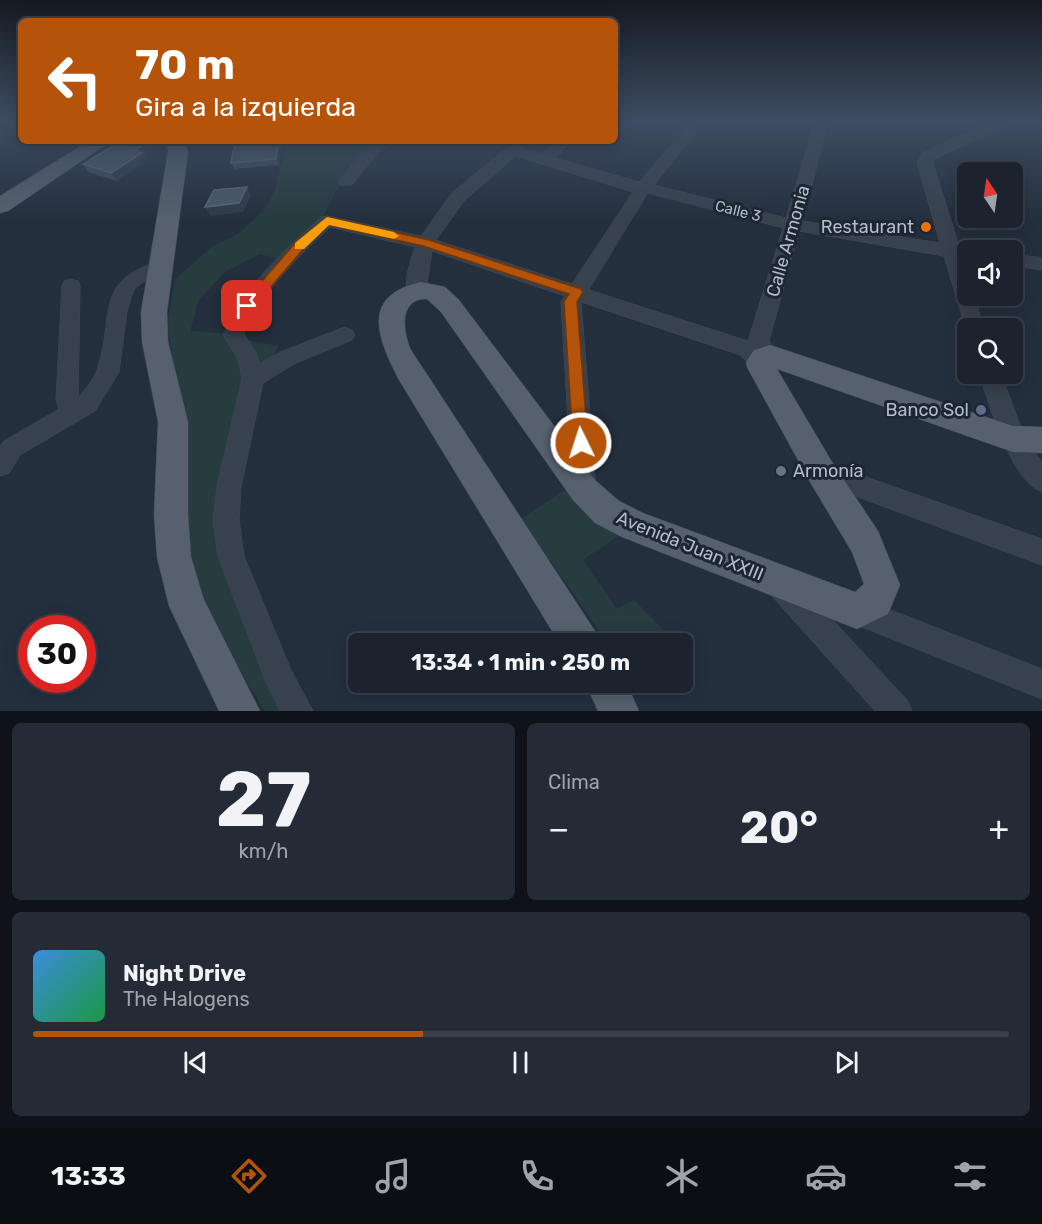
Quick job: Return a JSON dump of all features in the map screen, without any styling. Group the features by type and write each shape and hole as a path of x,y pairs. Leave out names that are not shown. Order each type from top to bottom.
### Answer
{"main road":[{"path":"0,189 70,154"},
{"path":"0,206 75,154"},
{"path":"178,154 163,266 154,312 155,342 172,422 171,515 174,557 188,606 240,711"},
{"path":"416,291 403,298 396,308 391,321 393,340 409,372 575,633"},
{"name":"Avenida Juan XXIII","path":"416,291 438,294 450,306 584,490 608,512 634,526 857,611"},
{"path":"857,611 875,601 882,585 866,543 821,472 761,368 765,359 1027,439"},
{"path":"610,693 619,711"}],"street":[{"path":"346,182 369,154"},
{"path":"416,291 418,268 425,243 458,197 506,154"},
{"name":"Calle 3","path":"534,154 545,160 632,187 644,187 793,225 957,253"},
{"path":"545,160 551,154"},
{"path":"584,490 571,302 644,187 671,154"},
{"name":"Calle Armonia","path":"765,359 758,343 814,154"},
{"path":"931,154 927,156 925,163 957,248"},
{"path":"297,711 280,680 231,556 226,520 229,487 253,378 248,357 233,335 238,318 301,244 327,220 425,243 747,349 765,359"},
{"path":"1023,261 1042,264"},
{"path":"0,465 12,448 87,404 108,372 117,311 126,286 139,275 163,266"},
{"path":"71,286 67,400 69,407 76,412"},
{"path":"253,378 287,358 345,335"},
{"path":"996,384 1027,439 1016,446 1042,481"},
{"path":"821,472 1042,552"},
{"path":"0,478 0,483"},
{"path":"777,580 896,711"},
{"path":"857,611 1042,684"}],"green space":[{"path":"283,154 365,154 346,173 320,223 282,260 260,254 225,272 199,300 190,331 219,333 238,339 279,346 267,364 221,557 247,635 280,711 265,711 214,630 193,563 186,524 188,420 172,361 168,321 175,279 213,246 238,234 264,210 275,191"},
{"path":"569,487 624,532 583,560 617,609 634,600 667,633 601,633 521,519"}],"building":[{"path":"99,154 140,154 111,173 83,164"},
{"path":"233,154 277,154 276,159 231,163"},
{"path":"247,187 239,203 205,207 214,190"}],"slow traffic":[{"path":"299,246 327,220 394,236"}],"place":[{"name":"Restaurant","path":"926,227"},
{"name":"Banco Sol","path":"981,410"},
{"name":"Armonía","path":"781,471"}],"route":[{"path":"247,306 301,244 327,220 425,243 576,292 571,302 581,443"}]}
